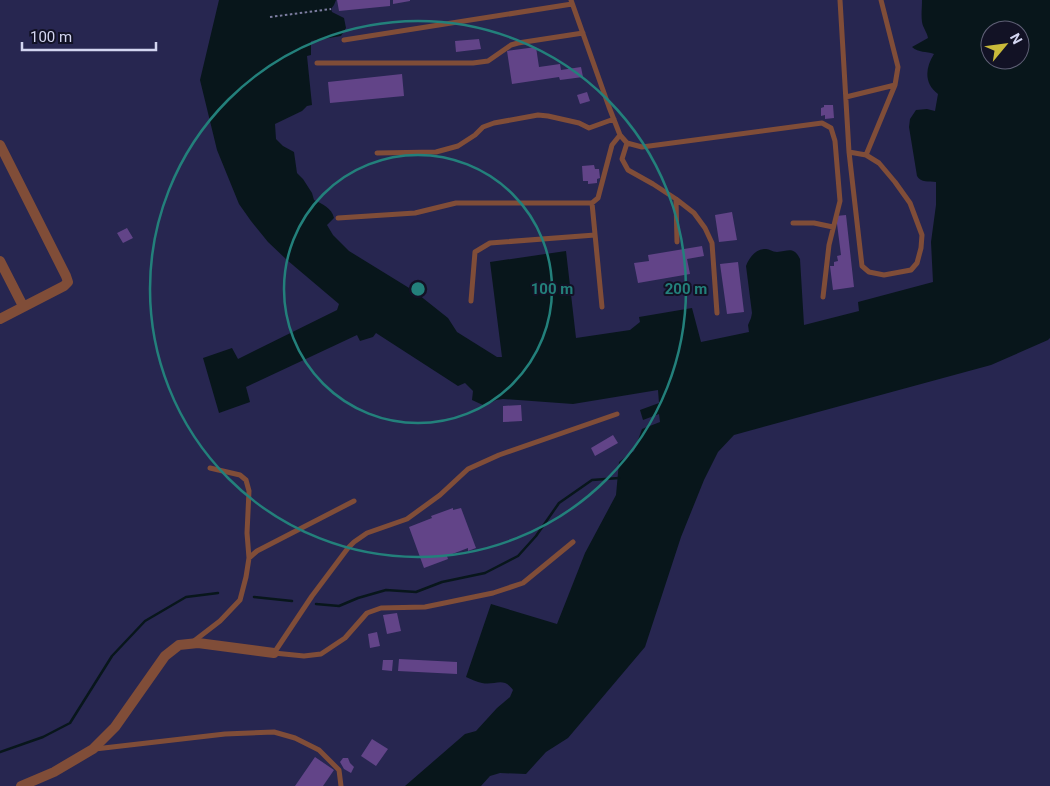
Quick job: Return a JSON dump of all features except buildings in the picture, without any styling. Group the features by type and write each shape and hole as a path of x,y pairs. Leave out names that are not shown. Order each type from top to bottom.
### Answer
{"street":[{"path":"0,319 64,286 68,282 1,149"},
{"path":"0,261 23,306"},
{"path":"22,786 54,772 92,749 116,727 165,656 179,645 198,643 274,653"}],"lane":[{"path":"840,0 849,152 862,266 870,272 884,275 910,270 917,263 922,248 922,236 910,203 879,163 866,155 849,152"},
{"path":"866,155 895,85 898,67 881,0"},
{"path":"344,40 572,2 620,135 627,143 642,147 822,123 831,128 835,141 840,201 829,245 823,298"},
{"path":"317,63 472,63 488,61 511,45 518,43 583,33"},
{"path":"846,97 895,85"},
{"path":"377,153 436,152 458,146 475,135 483,127 494,123 538,115 578,123 589,128 614,119"},
{"path":"338,218 415,214 456,203 592,203 598,198 612,146 620,135"},
{"path":"627,143 622,159 628,170 653,184 694,213 706,228 712,243 717,313"},
{"path":"676,200 677,242"},
{"path":"592,203 602,307"},
{"path":"793,224 814,223 833,227"},
{"path":"471,301 475,252 490,243 595,235"},
{"path":"573,542 524,583 493,593 425,607 381,608 367,613 345,638 321,654 304,656 274,653 312,596 354,542 367,533 407,520 440,495 468,469 499,455 617,414"},
{"path":"190,644 220,621 240,600 249,558 247,534 249,491 246,480 240,475 210,468"},
{"path":"249,558 257,551 354,501"},
{"path":"92,749 217,735 274,732 295,738 319,750 339,770 341,786"}],"path":[{"path":"270,17 331,9"}],"shaded area":[{"path":"219,0 336,0 331,9 332,12 344,18 346,28 341,36 311,41 311,55 307,56 312,105 275,124 276,139 283,146 294,152 297,173 312,193 314,200 326,207 333,215 334,218 327,225 333,235 349,251 414,291 448,318 457,332 497,357 502,357 490,262 566,251 576,338 630,330 640,322 639,317 692,308 701,342 749,332 748,325 752,313 746,266 753,254 762,249 774,252 788,250 798,255 800,259 804,325 859,311 858,302 933,282 931,242 936,205 936,182 923,181 917,176 909,127 910,119 916,110 927,109 935,111 938,94 930,86 927,76 934,54 912,47 928,38 922,22 922,0 1050,0 1050,338 991,365 734,435 718,452 704,480 681,537 645,647 568,738 546,752 526,774 500,773 490,776 481,786 405,786 465,734 476,731 510,697 513,690 506,683 487,684 466,677 491,604 557,624 585,553 616,495 619,462 634,451 642,429 660,422 659,414 643,420 640,410 659,403 658,390 573,404 503,399 496,400 485,406 472,400 473,391 465,383 458,386 376,333 373,337 360,341 357,335 246,387 250,402 219,413 203,358 232,348 238,359 337,310 339,304 287,260 268,242 251,221 239,204 217,150 200,80"}],"waterway":[{"path":"316,604 339,606 386,590 416,592 442,582 485,573 518,556 536,536 559,503 592,480 619,478"},
{"path":"0,752 43,737 70,723 112,656 145,621 186,597 218,593"},
{"path":"254,597 292,601"}]}
